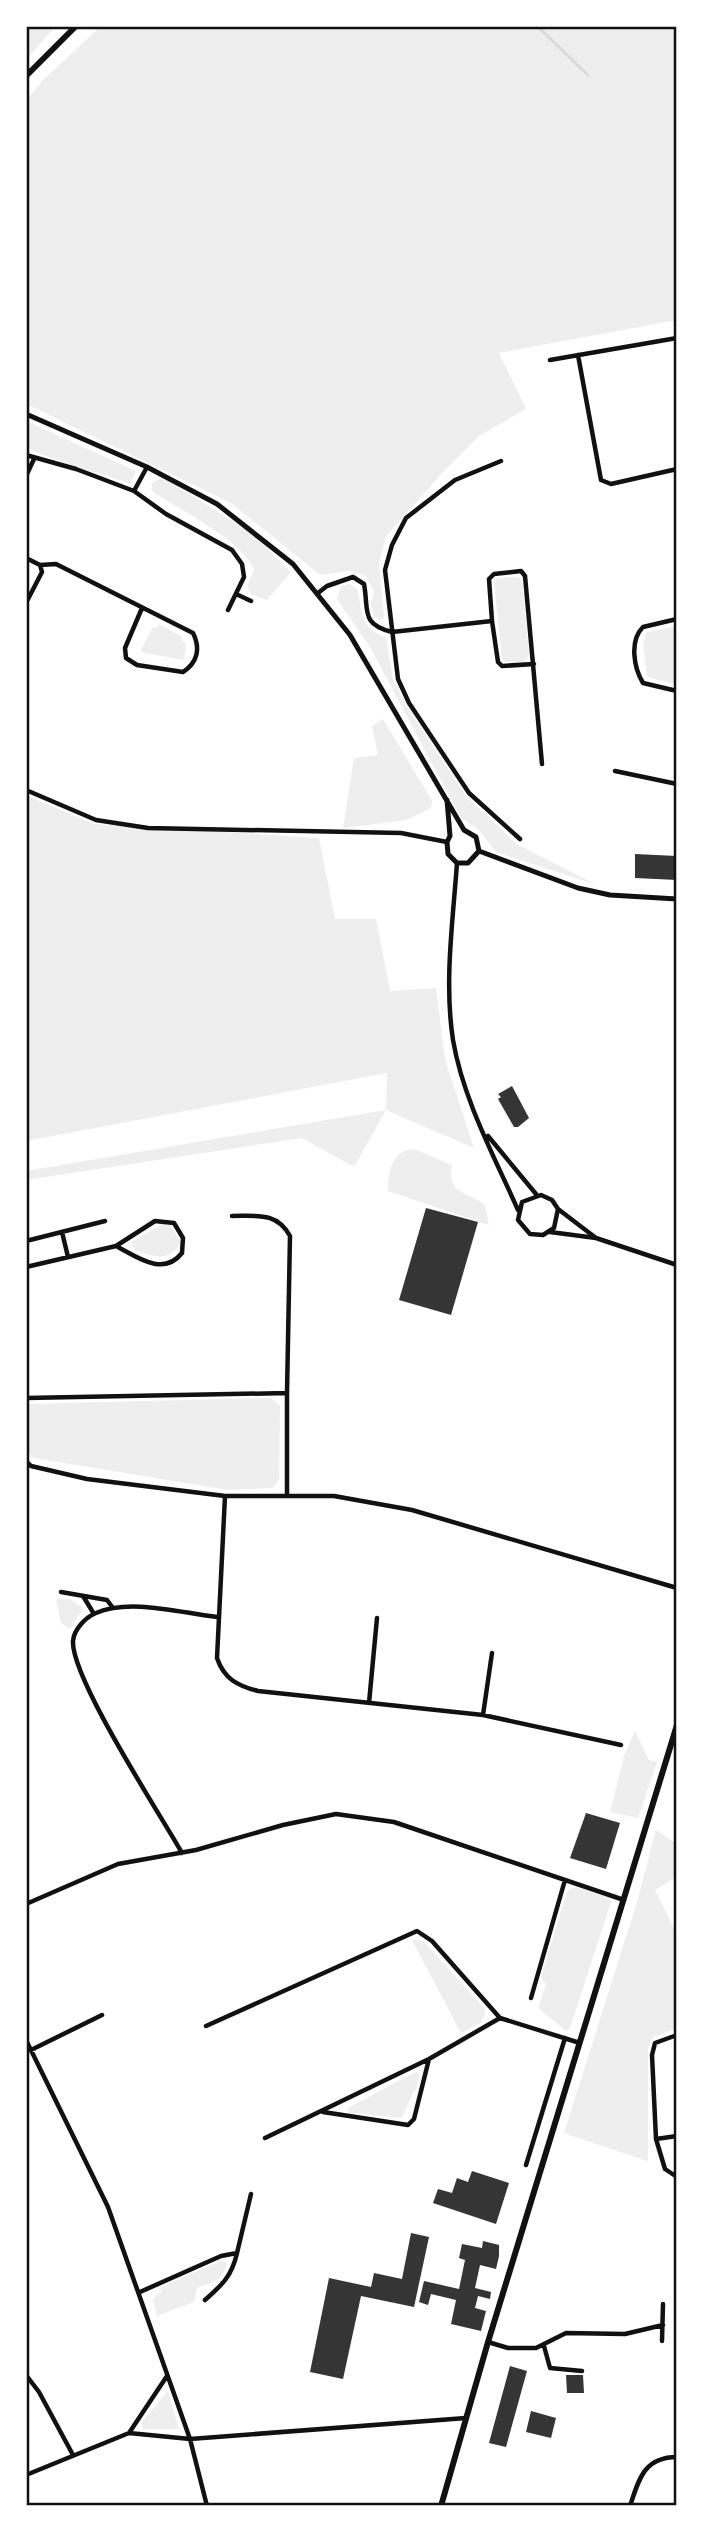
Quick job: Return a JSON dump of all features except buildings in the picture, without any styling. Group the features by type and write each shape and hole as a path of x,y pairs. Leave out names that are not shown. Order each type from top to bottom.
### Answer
{"main road":[{"path":"26,76 76,26"},
{"path":"441,2506 488,2342 677,1725"}],"street":[{"path":"551,360 677,338"},
{"path":"578,355 601,480 611,484 677,469"},
{"path":"26,414 147,467 218,504 293,564 350,635 464,830 476,838 479,851 473,860 457,863"},
{"path":"26,455 76,469 134,491 166,514 232,550 242,564 244,577 228,610"},
{"path":"26,476 34,459"},
{"path":"501,461 455,480 406,518 392,545 385,570 398,679 409,703 469,793 520,839"},
{"path":"134,491 147,467"},
{"path":"26,558 40,565 56,564 142,608 192,634 197,641 198,654 192,667 183,672 137,665 126,658 125,648 142,608"},
{"path":"26,603 42,572 40,565"},
{"path":"534,664 502,666 498,662 489,579 494,574 521,571 525,576 534,664 542,764"},
{"path":"318,593 327,586 353,577 363,584 367,618 377,628 392,632 492,621"},
{"path":"236,594 251,601"},
{"path":"677,619 643,628 634,639 636,667 643,683 677,691"},
{"path":"615,771 677,784"},
{"path":"26,790 96,820 148,828 401,833 449,839 464,830"},
{"path":"447,800 448,854 457,863 450,993 453,1039 481,1127 518,1210 518,1220 525,1231 537,1236 550,1232 596,1238 677,1265"},
{"path":"479,851 578,888 610,895 677,899"},
{"path":"481,1127 511,1167 537,1195"},
{"path":"518,1210 527,1197 547,1197 558,1209 596,1238"},
{"path":"550,1232 558,1222 558,1209"},
{"path":"232,1216 270,1216 283,1223 290,1236 286,1494"},
{"path":"26,1267 116,1246 155,1221 174,1223 183,1238 182,1253 169,1264 153,1265 116,1246"},
{"path":"26,1241 105,1222"},
{"path":"62,1232 68,1257"},
{"path":"26,1398 287,1393"},
{"path":"26,1461 31,1465 87,1479 225,1496 334,1496 412,1510 677,1588"},
{"path":"225,1496 217,1658 220,1669 235,1684 258,1691 483,1715 621,1745"},
{"path":"61,1592 107,1600 113,1608"},
{"path":"83,1596 94,1614"},
{"path":"182,1853 93,1700 79,1667 73,1640 80,1624 94,1614 113,1608 217,1618"},
{"path":"369,1703 377,1618"},
{"path":"483,1715 492,1653"},
{"path":"26,1904 106,1868 182,1853 336,1814 394,1822 624,1900"},
{"path":"531,1997 565,1880"},
{"path":"206,2026 417,1931 432,1941 500,2018 581,2043"},
{"path":"32,2050 102,2015"},
{"path":"265,2138 429,2059 500,2018"},
{"path":"677,2035 659,2041 653,2048 656,2139 665,2169 677,2177"},
{"path":"526,2165 565,2038"},
{"path":"26,2040 108,2207 190,2439 207,2506"},
{"path":"321,2111 408,2125 414,2119 429,2059"},
{"path":"656,2139 677,2136"},
{"path":"205,2300 227,2280 234,2269 251,2194"},
{"path":"140,2292 221,2256 237,2253"},
{"path":"662,2341 663,2304"},
{"path":"488,2342 508,2348 544,2346 566,2333 625,2334 663,2325"},
{"path":"544,2346 550,2368 582,2371"},
{"path":"129,2433 168,2374"},
{"path":"26,2375 39,2392 73,2455"},
{"path":"26,2475 129,2433 190,2439 466,2418"},
{"path":"630,2506 640,2476 648,2465 661,2458 677,2457"}],"shaded area":[{"path":"26,26 56,26 26,60"},
{"path":"101,26 677,26 677,320 499,353 526,409 479,436 386,536 379,564 384,617 380,620 374,616 371,604 374,591 366,576 350,571 320,575 231,503 26,404 26,100 43,80"},
{"path":"26,421 136,471 130,484 26,447"},
{"path":"162,477 252,533 291,572 267,600 251,594 247,587 254,569 236,546 153,492 151,484"},
{"path":"496,578 522,579 529,655 525,662 506,662 502,659 494,583"},
{"path":"350,584 358,590 367,625 386,637 393,679 408,708 466,796 518,845 597,885 496,852 478,829 461,818 370,647 337,599 341,586"},
{"path":"159,624 183,637 181,641 186,643 184,660 140,652 153,627 157,628"},
{"path":"677,626 677,685 647,677 643,643 647,632"},
{"path":"383,719 432,801 431,808 407,820 343,828 354,758 378,755 372,726"},
{"path":"26,795 94,824 319,838 335,919 376,919 390,991 436,988 445,1059 474,1148 386,1110 387,1073 26,1141"},
{"path":"386,1110 354,1167 302,1138 26,1180 26,1171"},
{"path":"414,1149 452,1165 451,1175 455,1187 485,1205 489,1225 388,1191 390,1170 396,1158 407,1150"},
{"path":"164,1223 170,1226 181,1241 173,1253 155,1256 135,1250 131,1242"},
{"path":"271,1398 280,1406 279,1479 273,1488 228,1490 34,1458 26,1451 26,1404"},
{"path":"56,1599 70,1599 84,1608 70,1629 61,1623"},
{"path":"635,1731 649,1760 657,1762 638,1818 610,1812 624,1756"},
{"path":"656,1830 677,1844 677,1877 655,1890 677,1935 677,2028 654,2037 648,2047 648,2161 564,2133 637,1902"},
{"path":"576,1887 612,1899 570,2028 566,2031 538,2008 546,1985 541,1977 567,1891"},
{"path":"412,1940 423,1941 486,2010 481,2023 461,2033"},
{"path":"417,2071 420,2075 416,2090 402,2118 348,2113 348,2108"},
{"path":"220,2261 226,2262 223,2274 197,2288 194,2302 157,2316 153,2299 162,2291 159,2288"},
{"path":"168,2391 179,2429 143,2429 141,2423"}],"waterway":[{"path":"537,26 588,75"}]}
